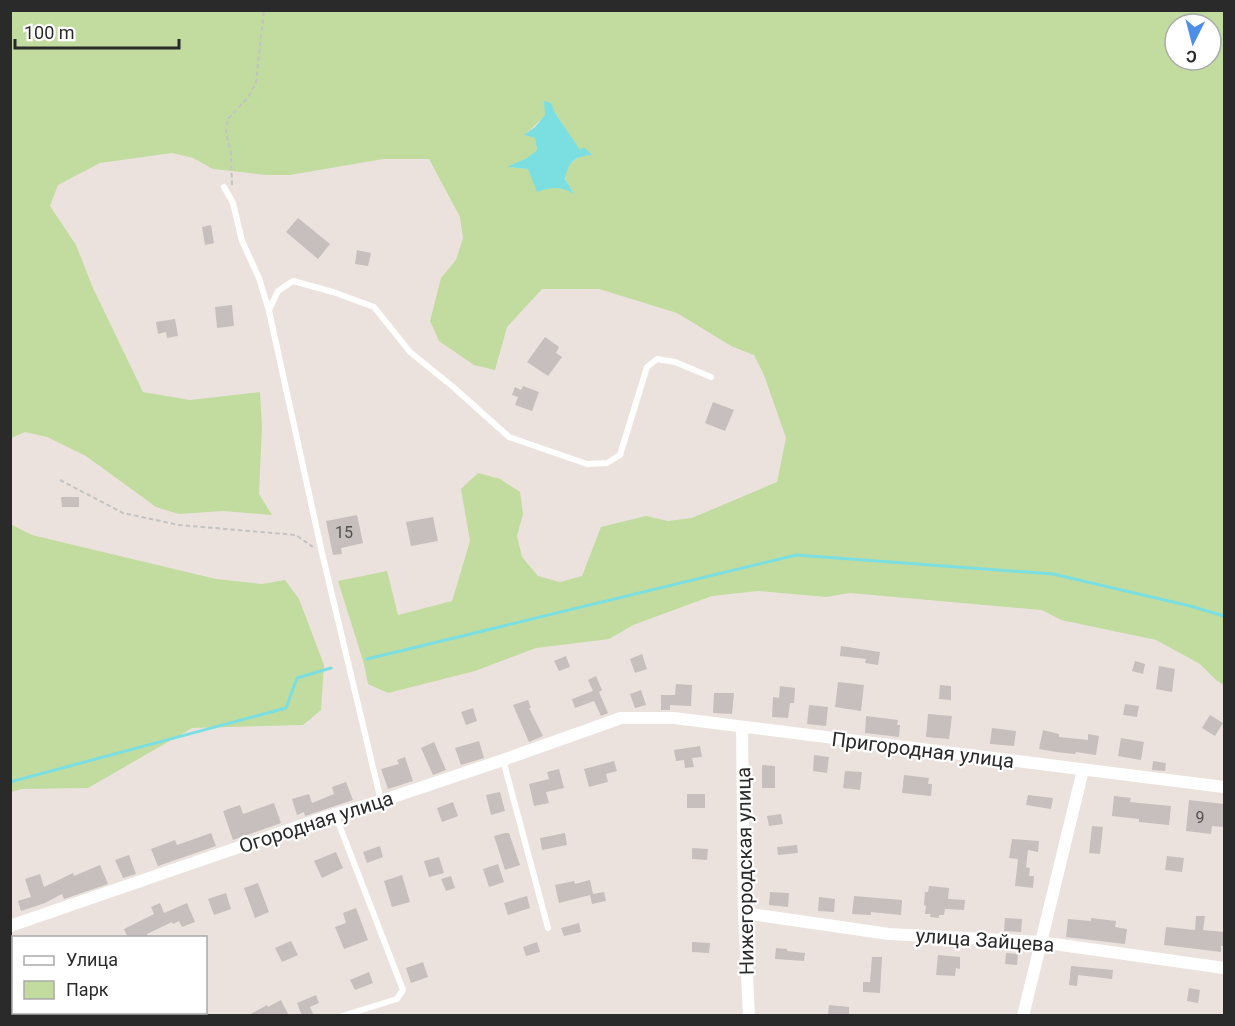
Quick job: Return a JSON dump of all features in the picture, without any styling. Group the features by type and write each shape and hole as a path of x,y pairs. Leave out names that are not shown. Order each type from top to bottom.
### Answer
{"street":[{"name":"Огородная улица","path":"10,926 621,718"},
{"name":"Пригородная улица","path":"621,718 674,718 1224,787"},
{"name":"Нижегородская улица","path":"742,727 744,914 749,1016"},
{"path":"1023,1016 1083,770"},
{"name":"улица Зайцева","path":"744,914 890,934 1040,942 1224,968"}],"lane":[{"path":"224,187 233,203 242,241 259,278 269,311 322,553 381,801"},
{"path":"269,311 278,291 293,281 374,307 410,352 509,437 586,464 607,463 620,455 647,367 657,359 675,362 711,377"},
{"path":"503,760 548,928"},
{"path":"335,814 404,990 398,999 342,1016"}],"path":[{"path":"233,203 231,153 226,133 227,120 249,96 256,82 264,10"},
{"path":"60,480 123,513 179,525 296,535 322,553"}],"green space":[{"path":"11,11 1224,11 1224,685 1200,664 1156,640 1061,620 1042,610 850,593 826,597 758,591 712,596 633,625 609,639 536,648 475,671 388,693 368,684 338,581 387,571 398,615 452,601 470,541 461,489 478,473 500,479 520,492 523,514 517,536 522,557 538,576 560,582 582,576 601,527 646,516 668,521 692,518 777,482 786,438 764,375 754,355 733,347 677,313 599,289 542,289 507,327 495,370 474,365 439,341 430,321 441,278 456,260 463,238 460,217 429,159 383,159 290,175 266,175 213,169 193,158 172,153 100,163 58,185 50,206 76,245 93,288 143,392 190,400 260,392 262,426 259,494 272,515 223,511 179,514 156,507 86,456 47,437 25,432 11,438","holes":["555,113 584,155 573,161 566,172 565,176 573,193 563,188 548,188 534,182 528,169 509,167 528,158 537,150 535,138 525,135 550,114"]},
{"path":"11,522 12,525 32,535 216,579 262,584 285,580 299,599 324,665 321,710 303,725 192,728 88,788 21,789 11,792"}],"water":[{"path":"544,101 551,103 555,113 580,150 584,147 592,155 573,161 568,168 565,179 574,194 556,188 537,192 528,169 507,167 527,158 537,150 535,138 524,135 545,115"}],"building":[{"path":"298,218 330,244 318,259 286,232"},
{"path":"211,225 214,243 205,245 202,227"},
{"path":"357,250 371,253 368,266 355,264"},
{"path":"232,305 234,326 217,328 215,307"},
{"path":"175,319 178,336 167,338 166,332 158,334 156,322"},
{"path":"545,337 559,347 556,353 562,357 548,376 527,362"},
{"path":"523,386 539,392 532,411 515,405 518,397 512,395 515,387 521,390"},
{"path":"713,402 734,410 725,431 705,423"},
{"path":"61,497 79,497 79,507 62,507"},
{"path":"357,515 363,543 341,548 342,554 333,555 326,521"},
{"path":"433,517 438,541 411,546 406,522"},
{"path":"841,646 880,652 878,665 865,663 866,659 840,656"},
{"path":"642,654 647,669 635,673 630,659"},
{"path":"566,656 570,667 559,671 554,661"},
{"path":"1135,661 1145,664 1143,674 1132,671"},
{"path":"1159,666 1175,669 1172,692 1156,689"},
{"path":"596,676 602,690 599,692 608,713 601,716 594,701 575,708 572,699 593,691 588,680"},
{"path":"838,682 864,685 861,711 835,707"},
{"path":"676,684 692,685 691,706 670,705 670,710 661,710 661,695 675,695"},
{"path":"940,685 951,686 951,700 939,699"},
{"path":"780,686 795,688 794,703 790,703 788,718 772,717 773,697 779,698"},
{"path":"641,690 646,705 635,708 630,694"},
{"path":"714,693 734,693 732,714 713,713"},
{"path":"528,700 531,708 529,708 543,736 529,742 513,705"},
{"path":"1125,704 1139,706 1137,717 1123,715"},
{"path":"809,705 828,707 826,726 807,724"},
{"path":"473,708 477,721 466,725 461,712"},
{"path":"928,714 952,716 949,739 926,737"},
{"path":"1210,715 1223,723 1215,736 1202,728"},
{"path":"866,716 898,720 899,737 865,733"},
{"path":"992,728 1016,731 1014,746 990,744"},
{"path":"1043,730 1059,734 1059,737 1088,740 1088,734 1099,736 1096,755 1039,749"},
{"path":"1121,738 1144,742 1141,760 1118,756"},
{"path":"479,741 484,758 461,765 455,748"},
{"path":"434,742 446,770 433,775 421,748"},
{"path":"700,746 702,757 692,758 694,767 685,768 684,760 676,761 674,750"},
{"path":"814,755 829,757 827,773 813,771"},
{"path":"405,757 413,781 388,789 381,769 399,764 397,760"},
{"path":"614,761 617,771 606,774 608,782 589,787 584,769"},
{"path":"1153,761 1166,763 1165,771 1152,770"},
{"path":"762,765 775,766 775,788 762,788"},
{"path":"559,769 564,788 546,792 549,803 534,806 529,784 549,779 547,772"},
{"path":"845,771 862,772 860,790 843,788"},
{"path":"904,775 929,778 928,784 932,784 931,796 902,793"},
{"path":"346,782 353,800 305,816 304,812 297,815 292,799 309,794 312,803 334,794 332,787"},
{"path":"500,792 505,811 491,815 486,795"},
{"path":"687,794 705,794 705,808 687,808"},
{"path":"1028,795 1053,798 1051,809 1026,805"},
{"path":"1114,796 1131,798 1130,802 1171,806 1169,825 1112,816"},
{"path":"1189,800 1224,804 1224,827 1212,826 1211,834 1186,831"},
{"path":"453,802 458,816 442,822 437,808"},
{"path":"274,803 281,823 233,840 223,811 240,805 243,814"},
{"path":"781,814 783,824 769,826 767,816"},
{"path":"1092,826 1103,827 1100,854 1089,853"},
{"path":"211,833 216,846 158,866 151,849 175,840 177,845"},
{"path":"509,833 520,865 505,870 494,836"},
{"path":"565,833 567,845 542,850 540,838"},
{"path":"1012,839 1039,841 1038,852 1028,850 1026,867 1030,868 1029,876 1034,876 1033,888 1015,886 1018,859 1009,858"},
{"path":"797,845 798,853 778,855 777,847"},
{"path":"380,846 383,857 367,863 363,852"},
{"path":"692,848 708,849 707,860 692,859"},
{"path":"336,852 343,868 322,878 314,861"},
{"path":"129,855 136,874 123,878 115,860"},
{"path":"1167,856 1184,858 1182,872 1165,870"},
{"path":"439,857 444,873 429,877 424,861"},
{"path":"498,864 504,882 489,887 483,869"},
{"path":"100,865 108,884 64,899 62,894 45,903 21,911 18,901 31,897 25,879 40,874 44,887 73,873 74,876"},
{"path":"402,875 410,902 392,907 384,881"},
{"path":"451,876 455,888 446,891 441,879"},
{"path":"590,880 593,894 604,892 606,901 592,904 590,895 559,903 555,885 574,881 575,884"},
{"path":"258,883 269,912 255,918 244,888"},
{"path":"929,886 949,888 948,899 965,900 964,910 945,909 944,915 939,915 939,918 925,914 925,892 928,892"},
{"path":"770,892 789,893 788,907 769,905"},
{"path":"226,893 231,909 214,915 208,899"},
{"path":"527,896 530,908 508,915 504,903"},
{"path":"854,896 902,900 901,915 871,912 871,915 852,914"},
{"path":"819,897 835,899 834,912 818,911"},
{"path":"160,903 164,913 187,903 195,922 182,927 179,921 173,924 172,922 147,934 148,936 127,936 124,929 154,914 151,907"},
{"path":"356,908 368,940 344,949 335,927 346,923 343,913"},
{"path":"1196,916 1205,916 1203,930 1224,932 1224,946 1221,946 1221,952 1164,945 1166,927 1195,930"},
{"path":"1005,918 1022,919 1021,932 1004,931"},
{"path":"1091,918 1116,921 1115,927 1127,929 1125,944 1066,937 1068,919 1091,921"},
{"path":"579,923 581,932 564,936 561,928"},
{"path":"291,941 298,955 282,962 275,948"},
{"path":"537,942 540,952 526,956 523,947"},
{"path":"692,942 710,943 709,953 692,952"},
{"path":"776,948 805,953 804,961 775,959"},
{"path":"1006,953 1018,954 1017,965 1005,964"},
{"path":"938,955 960,957 960,969 956,968 955,976 936,975"},
{"path":"872,957 882,957 880,993 863,992 863,982 870,982"},
{"path":"423,962 428,977 411,983 406,968"},
{"path":"1071,966 1113,970 1112,979 1078,975 1077,986 1069,985"},
{"path":"369,972 373,983 355,990 350,980"},
{"path":"1189,988 1200,990 1198,1003 1187,1001"},
{"path":"316,995 319,1003 310,1007 314,1016 302,1016 297,1003"},
{"path":"281,1000 289,1016 247,1016 267,1005 268,1007"},
{"path":"829,1005 849,1007 849,1016 828,1016"}],"waterway":[{"path":"367,659 796,555 1053,574 1224,616"},
{"path":"10,782 286,708 297,678 331,668"}]}
